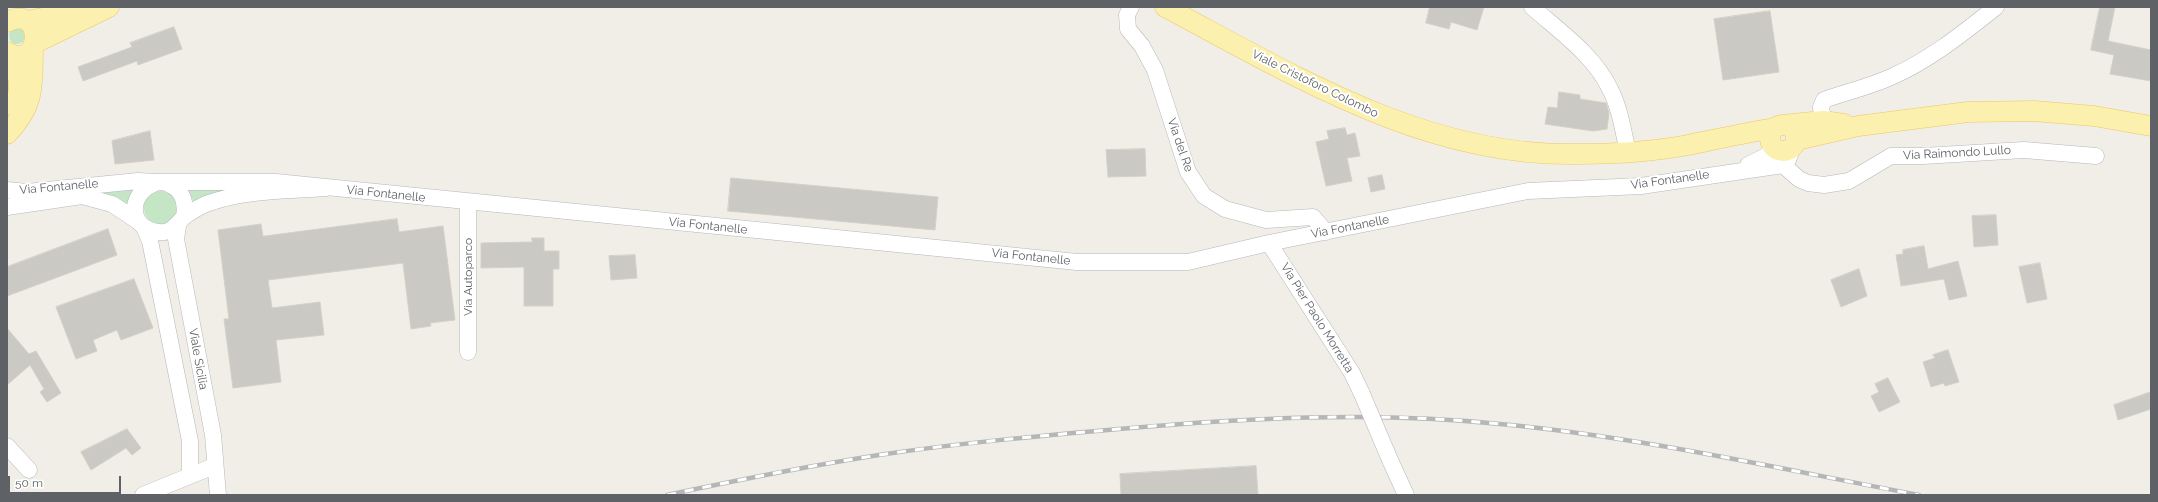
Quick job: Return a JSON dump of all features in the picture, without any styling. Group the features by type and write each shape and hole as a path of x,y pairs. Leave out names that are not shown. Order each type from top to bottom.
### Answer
{"main road":[{"path":"19,17 101,7"},
{"path":"8,53 22,55 34,45 109,7"},
{"name":"Viale Cristoforo Colombo","path":"1165,7 1314,86 1384,117 1438,136 1490,148 1538,153 1575,154 1628,152 1687,145 1782,142"},
{"path":"7,134 26,109 32,93 34,29 19,17"},
{"path":"7,116 15,104 19,76 8,53"},
{"path":"1782,142 1858,126 1968,112 2034,111 2094,116 2151,126"},
{"path":"1782,142 1823,121 1858,126"}],"street":[{"path":"1532,7 1592,62 1610,88 1628,152"},
{"path":"1823,121 1821,107 1824,100 1892,77 1949,44 1996,7"},
{"name":"Via del Re","path":"1129,11 1128,29 1142,46 1155,70 1188,172 1204,196 1225,209 1266,220 1313,217 1326,232"},
{"name":"Via Fontanelle","path":"7,190 27,192 138,181 276,182 468,203 1077,262 1188,262 1269,243 1528,191 1641,186 1730,171 1754,163 1782,142"},
{"name":"Via Raimondo Lullo","path":"1782,142 1799,179 1808,183 1824,185 1849,181 1891,156 1923,156 2024,150 2096,156"},
{"path":"181,221 186,205 182,194 174,186 161,182 148,185 140,192 136,201 135,212 142,225 160,233 169,231 201,206 218,200 244,195 326,188"},
{"name":"Via Fontanelle","path":"7,207 82,196 112,204 142,225"},
{"name":"Via Autoparco","path":"468,203 468,352"},
{"name":"Viale Sicilia","path":"181,221 176,239 212,435 218,495"},
{"name":"Viale Sicilia","path":"142,225 150,241 190,441 190,476"},
{"name":"Via Pier Paolo Morretta","path":"1269,243 1352,373 1406,495"},
{"path":"7,446 29,470"},
{"path":"143,495 214,466"}],"green space":[{"path":"14,28 20,28 25,33 23,42 20,44 14,44 9,39 9,33"},
{"path":"134,186 126,206 89,189"},
{"path":"187,186 253,188 211,194 194,203"},
{"path":"164,191 173,196 177,201 177,215 173,220 168,224 158,225 154,224 145,215 144,205 145,201 154,192"}],"building":[{"path":"1430,7 1484,7 1477,30 1451,22 1449,29 1426,23"},
{"path":"2100,7 2115,7 2108,41 2151,50 2151,81 2110,74 2114,55 2091,50"},
{"path":"1770,11 1779,72 1723,80 1714,19"},
{"path":"174,27 182,49 138,65 137,61 83,81 78,67 132,47 130,43"},
{"path":"1559,92 1580,95 1580,99 1606,103 1609,113 1607,129 1593,131 1545,124 1548,107 1557,108"},
{"path":"1345,128 1347,135 1355,133 1360,156 1347,158 1352,181 1326,186 1316,142 1329,139 1327,131"},
{"path":"150,131 154,160 115,164 112,141"},
{"path":"1145,149 1146,176 1108,177 1106,150"},
{"path":"1382,175 1385,189 1371,192 1368,178"},
{"path":"731,178 938,197 935,230 728,211"},
{"path":"1996,215 1998,245 1974,247 1972,216"},
{"path":"397,219 399,232 443,226 455,320 430,323 431,326 411,329 403,263 268,280 272,308 320,302 324,335 276,340 281,382 233,388 224,319 229,319 218,230 261,224 263,236"},
{"path":"108,229 117,255 7,296 7,267"},
{"path":"532,238 544,238 544,251 559,251 559,269 553,269 553,306 524,306 524,267 481,268 481,243 532,242"},
{"path":"1924,246 1928,269 1958,261 1967,296 1949,300 1944,279 1901,286 1896,255 1903,254 1903,250"},
{"path":"635,255 637,278 611,280 609,256"},
{"path":"2040,263 2047,299 2027,303 2019,267"},
{"path":"1859,269 1867,296 1841,307 1831,280"},
{"path":"134,279 153,328 121,340 117,330 93,340 97,351 76,359 56,307"},
{"path":"7,328 29,354 36,351 61,393 47,402 40,392 44,389 30,365 7,385"},
{"path":"1948,350 1959,382 1945,386 1944,383 1931,387 1923,362 1935,358 1933,355"},
{"path":"1888,378 1900,402 1879,412 1871,396 1879,392 1875,384"},
{"path":"2151,392 2151,409 2118,420 2114,405"},
{"path":"127,429 141,448 132,455 126,448 91,470 81,452"},
{"path":"1256,466 1258,495 1121,495 1120,474"}],"railway":[{"path":"667,495 826,464 879,455 969,443 1167,425 1262,419 1357,417 1452,420 1500,424 1605,437 1658,445 1919,495"}]}
